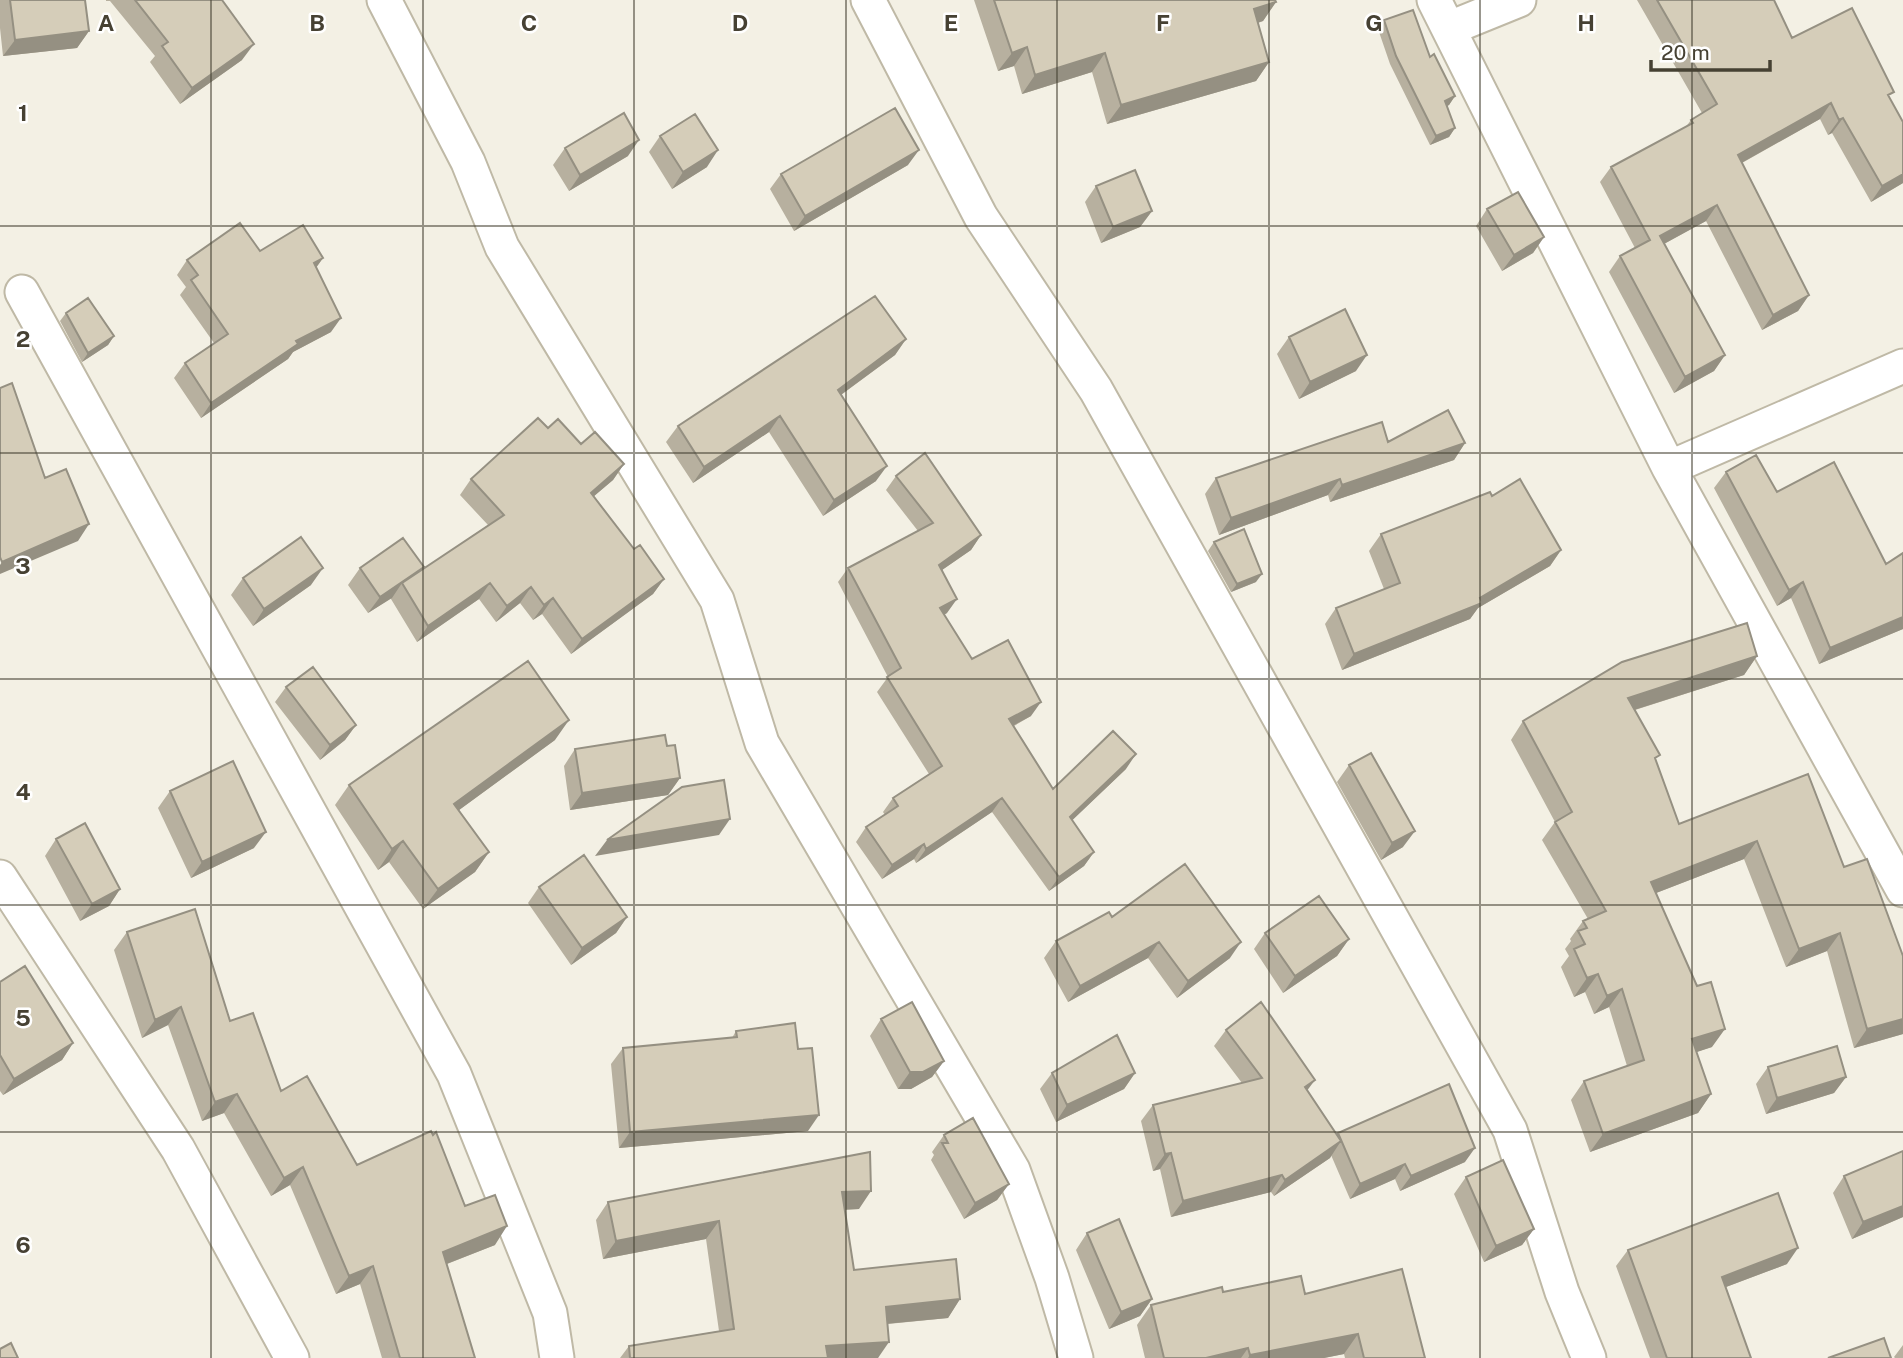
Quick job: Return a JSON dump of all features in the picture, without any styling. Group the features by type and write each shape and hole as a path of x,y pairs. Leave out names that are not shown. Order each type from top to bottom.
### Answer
{"street":[{"path":"384,0 468,162 502,247 717,600 762,743 1013,1170 1052,1278 1076,1358"},
{"path":"868,0 981,217 1096,390 1510,1130 1562,1292 1589,1358"},
{"path":"1434,0 1669,468 1903,890"},
{"path":"1450,29 1519,0"},
{"path":"22,292 453,1074 550,1313 557,1358"},
{"path":"1669,468 1903,366"},
{"path":"0,877 177,1149 292,1358"}],"building":[{"path":"10,0 85,0 89,31 15,40"},
{"path":"135,0 222,0 254,44 192,88 162,46 168,42"},
{"path":"994,0 1276,2 1254,9 1269,62 1121,105 1105,53 1035,75 1027,47 1012,53"},
{"path":"1657,0 1774,0 1792,38 1852,8 1894,92 1888,95 1903,122 1903,174 1882,186 1843,118 1839,120 1831,103 1738,155 1809,295 1773,315 1717,205 1660,236 1725,355 1685,377 1620,256 1650,240 1611,167 1693,123 1691,120 1717,104"},
{"path":"1413,10 1430,57 1434,54 1455,96 1445,101 1455,128 1436,136 1396,56 1384,20"},
{"path":"895,108 919,150 805,216 781,174"},
{"path":"624,113 639,140 580,175 565,148"},
{"path":"695,114 718,150 683,172 660,136"},
{"path":"1135,170 1152,211 1113,227 1096,186"},
{"path":"1518,192 1544,237 1514,255 1487,209"},
{"path":"240,223 260,251 303,225 323,258 314,263 341,318 296,341 298,344 211,403 185,363 228,334 191,280 198,275 187,260"},
{"path":"875,296 906,339 838,390 887,466 834,500 780,416 704,467 678,426"},
{"path":"88,298 114,336 88,353 66,313"},
{"path":"1345,309 1367,355 1310,382 1289,337"},
{"path":"12,383 45,478 66,469 89,524 2,562 0,388"},
{"path":"1448,410 1465,443 1342,485 1340,479 1231,518 1216,478 1382,422 1388,442"},
{"path":"538,418 548,428 558,419 581,444 595,432 624,464 591,493 634,549 640,545 664,579 582,639 553,598 544,605 531,587 507,606 490,583 428,626 402,583 504,515 471,479"},
{"path":"925,453 981,535 939,565 957,599 940,608 972,659 1008,640 1041,702 1009,719 1053,789 1113,731 1136,754 1070,817 1094,852 1059,877 1002,798 926,849 924,844 892,865 866,827 898,806 893,798 942,766 887,677 901,668 848,568 933,523 896,476"},
{"path":"1756,455 1777,492 1834,462 1886,564 1903,553 1903,617 1830,648 1803,582 1789,590 1726,472"},
{"path":"1520,479 1561,550 1480,598 1482,603 1354,654 1336,608 1400,583 1381,534 1490,492 1492,496"},
{"path":"1244,529 1262,574 1237,584 1214,542"},
{"path":"301,537 323,568 264,609 243,578"},
{"path":"403,538 424,567 380,597 360,568"},
{"path":"1747,623 1757,656 1628,698 1660,755 1655,758 1679,824 1808,774 1844,867 1867,859 1903,956 1903,1019 1867,1029 1840,933 1799,949 1757,841 1651,882 1697,986 1711,982 1725,1029 1692,1039 1711,1094 1603,1134 1584,1081 1644,1060 1622,989 1607,996 1598,974 1587,978 1574,949 1585,944 1578,931 1587,928 1583,921 1606,911 1555,822 1572,812 1523,721 1622,662"},
{"path":"528,661 569,720 454,804 489,852 438,889 403,841 392,849 349,785"},
{"path":"313,667 356,725 330,745 286,687"},
{"path":"665,735 667,746 675,745 680,778 582,793 575,749"},
{"path":"1371,753 1415,831 1392,843 1349,765"},
{"path":"233,761 266,832 202,862 170,791"},
{"path":"724,780 730,819 607,840 682,787"},
{"path":"85,823 120,889 92,904 56,839"},
{"path":"584,855 627,917 582,948 539,887"},
{"path":"1185,864 1241,942 1188,981 1159,942 1080,986 1056,941 1109,912 1112,917"},
{"path":"1319,896 1349,939 1295,976 1265,933"},
{"path":"195,909 230,1021 253,1013 281,1091 307,1076 357,1165 431,1131 433,1135 436,1132 465,1206 495,1195 507,1226 443,1252 475,1358 400,1358 373,1266 349,1276 303,1167 284,1178 237,1094 215,1102 181,1007 155,1020 127,932"},
{"path":"25,966 73,1043 14,1079 0,1055 0,982"},
{"path":"912,1002 944,1061 923,1072 910,1072 881,1019"},
{"path":"1261,1002 1315,1080 1305,1087 1341,1141 1285,1180 1282,1175 1183,1201 1171,1153 1165,1154 1153,1105 1262,1078 1226,1030"},
{"path":"795,1023 798,1049 812,1048 819,1115 630,1132 623,1048 737,1037 736,1031"},
{"path":"1117,1035 1135,1073 1067,1105 1052,1073"},
{"path":"1837,1046 1846,1077 1777,1098 1768,1067"},
{"path":"1449,1084 1475,1148 1411,1176 1405,1164 1360,1184 1338,1133"},
{"path":"973,1118 1009,1184 975,1203 942,1143 948,1143 944,1135"},
{"path":"1903,1151 1903,1206 1863,1222 1844,1176"},
{"path":"870,1152 871,1191 842,1192 854,1270 956,1259 960,1299 886,1307 889,1342 826,1346 828,1358 630,1358 629,1346 734,1329 719,1221 616,1241 608,1202"},
{"path":"1503,1160 1534,1229 1496,1246 1466,1177"},
{"path":"1778,1193 1798,1248 1722,1277 1751,1358 1667,1358 1628,1250"},
{"path":"1119,1219 1152,1299 1121,1312 1087,1233"},
{"path":"1402,1269 1425,1358 1364,1358 1358,1334 1250,1355 1248,1348 1206,1358 1164,1358 1151,1305 1222,1287 1223,1292 1301,1276 1305,1294"},
{"path":"1884,1338 1891,1358 1828,1358"},
{"path":"11,1343 18,1358 0,1358 0,1349"}]}
